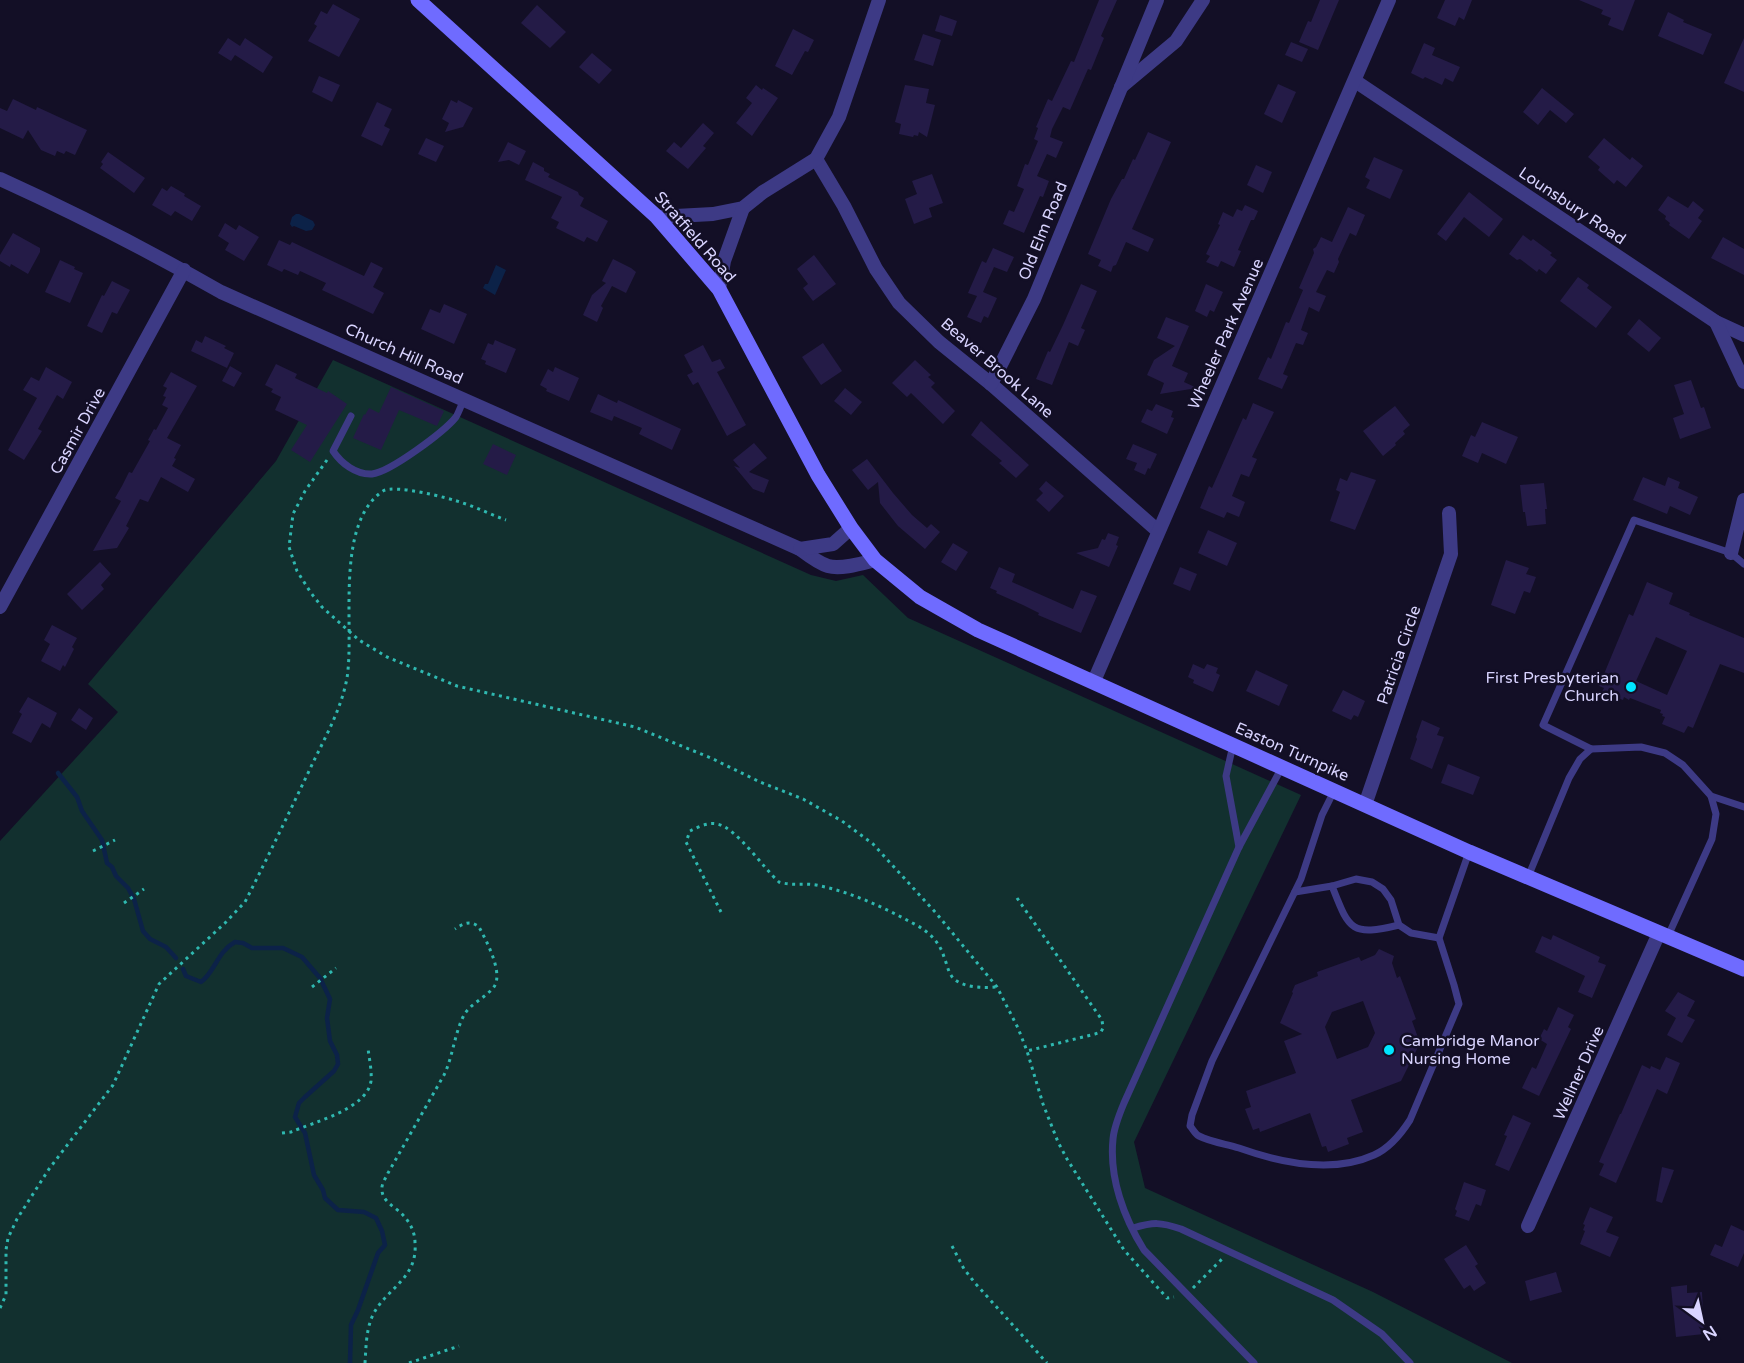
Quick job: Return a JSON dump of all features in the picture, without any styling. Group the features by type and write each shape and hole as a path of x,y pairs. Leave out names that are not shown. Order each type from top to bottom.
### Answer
{"main road":[{"name":"Stratfield Road","path":"418,0 657,217 719,290 818,476 851,528"},
{"name":"Easton Turnpike","path":"851,528 875,560 920,597 969,624 1469,852 1744,969"}],"street":[{"path":"657,217 713,214 742,208 816,159 838,117 879,0"},
{"name":"Old Elm Road","path":"991,384 1034,298 1157,0"},
{"name":"Old Elm Road","path":"1119,88 1176,40 1203,0"},
{"name":"Wheeler Park Avenue","path":"1094,681 1389,0"},
{"name":"Lounsbury Road","path":"1355,81 1716,322 1744,335"},
{"name":"Beaver Brook Lane","path":"816,159 876,268 899,303 939,342 991,384 1158,531"},
{"name":"Church Hill Road","path":"0,178 184,270 221,292 800,549 830,567 875,560"},
{"path":"719,290 727,250 742,208"},
{"name":"Casmir Drive","path":"0,607 184,270"},
{"path":"1716,322 1744,382"},
{"path":"1731,553 1744,500"},
{"name":"Patricia Circle","path":"1365,805 1451,554 1449,513"},
{"path":"800,549 832,544 851,528"},
{"name":"Wellner Drive","path":"1528,1226 1664,935"}],"lane":[{"path":"351,416 333,451 345,464 369,474 380,472 415,451 457,415 464,399"},
{"path":"1664,935 1712,839 1716,814 1711,796 1683,765 1665,753 1641,747 1591,749 1543,725 1634,520 1731,553 1744,564"},
{"path":"1233,745 1226,776 1239,848"},
{"path":"1528,877 1569,778 1580,759 1591,749"},
{"path":"1254,1363 1144,1250 1119,1196 1113,1161 1113,1139 1118,1119 1239,848 1282,767"},
{"path":"1334,791 1322,815 1301,879 1212,1061 1192,1114 1190,1126 1197,1135 1255,1155 1308,1165 1347,1163 1375,1155 1399,1136 1410,1120 1459,1004 1439,938 1469,852"},
{"path":"1711,796 1744,807"},
{"path":"1295,892 1332,886 1356,879 1372,882 1383,889 1391,900 1399,925 1411,933 1439,938"},
{"path":"1332,886 1347,921 1356,928 1368,931 1399,925"},
{"path":"1133,1228 1152,1222 1169,1225 1334,1300 1382,1334 1410,1363"}],"path":[{"path":"333,451 305,490 293,514 289,547 303,582 322,607 348,631 387,657 457,686 635,727 803,799 842,821 873,844 948,927 997,987 1018,1028 1043,1104 1067,1159 1125,1251 1167,1298 1187,1293 1230,1251"},
{"path":"0,1308 6,1295 8,1239 17,1219 49,1169 113,1085 159,984 245,902 324,742 338,710 347,677 350,567 356,530 363,516 383,491 395,489 463,503 506,520"},
{"path":"721,912 686,842 690,831 705,825 718,824 731,831 779,882 809,884 849,893 919,927 939,945 948,971 953,978 980,988 997,987"},
{"path":"93,851 115,840"},
{"path":"124,903 144,889"},
{"path":"1017,898 1103,1024 1101,1032 1027,1052"},
{"path":"365,1363 372,1317 406,1276 414,1258 415,1249 412,1228 403,1214 387,1202 382,1186 444,1075 463,1016 496,984 495,966 479,927 469,922 455,929"},
{"path":"312,987 336,968"},
{"path":"282,1133 291,1132 343,1110 364,1096 371,1080 368,1048"},
{"path":"952,1246 964,1269 975,1283 1047,1363"},
{"path":"409,1363 459,1346"}],"green space":[{"path":"333,360 811,575 836,581 863,575 908,618 1301,795 1134,1142 1145,1188 1373,1292 1512,1363 0,1363 0,841 118,712 88,684 276,461"}],"water":[{"path":"296,214 313,221 315,225 312,230 306,231 292,227 290,224 292,217"},
{"path":"496,265 506,270 495,295 483,288 485,284 488,284"}],"building":[{"path":"1099,0 1117,0 1101,36 1104,38 1091,70 1088,69 1070,110 1063,107 1052,129 1050,137 1063,142 1056,158 1047,154 1037,176 1049,181 1024,233 1003,224 1009,210 1014,212 1024,189 1017,186 1025,164 1028,165 1038,141 1034,139 1038,128 1036,127 1048,99 1052,101 1071,61 1074,62"},
{"path":"1320,0 1339,0 1318,50 1299,42"},
{"path":"1445,0 1472,0 1464,20 1459,17 1455,26 1437,18"},
{"path":"1579,0 1635,0 1623,31 1608,25 1611,18 1601,14 1603,10"},
{"path":"333,4 360,19 339,57 308,41 317,26 314,24 321,11 327,14"},
{"path":"537,5 566,32 550,48 521,23"},
{"path":"1668,12 1684,20 1683,22 1712,34 1703,55 1658,36"},
{"path":"940,15 957,21 952,36 935,31"},
{"path":"793,29 814,40 792,75 775,66"},
{"path":"923,34 941,40 933,66 914,60"},
{"path":"228,38 240,46 245,38 273,57 263,73 235,55 231,61 218,53"},
{"path":"1744,38 1744,92 1724,83"},
{"path":"1291,42 1308,49 1302,62 1285,55"},
{"path":"1424,43 1435,48 1432,55 1460,67 1453,82 1445,78 1442,85 1411,73"},
{"path":"592,53 612,70 599,84 579,67"},
{"path":"319,76 340,85 332,102 312,92"},
{"path":"1278,84 1296,92 1282,123 1264,114"},
{"path":"756,85 778,98 752,136 736,123 752,103 746,98"},
{"path":"905,85 929,89 926,103 935,105 927,137 919,132 918,136 913,137 899,134 901,124 895,122"},
{"path":"1542,88 1574,114 1566,123 1550,110 1538,125 1523,112"},
{"path":"13,99 36,110 37,107 87,130 75,155 66,151 64,154 57,151 55,156 41,150 28,130 23,139 0,128 0,108 7,111"},
{"path":"451,100 457,103 458,100 473,108 463,127 445,132 449,123 442,119"},
{"path":"377,102 392,109 384,126 390,129 382,146 361,136"},
{"path":"703,123 714,133 703,146 706,148 688,169 666,151 674,142 681,148"},
{"path":"1148,132 1171,142 1132,229 1154,239 1148,252 1126,242 1111,272 1098,266 1101,260 1088,254 1111,199 1133,159 1135,160"},
{"path":"426,138 444,146 436,162 418,154"},
{"path":"1604,138 1630,160 1632,157 1643,166 1626,187 1617,180 1614,184 1598,170 1600,167 1588,157"},
{"path":"508,142 526,151 519,165 509,160 498,162"},
{"path":"108,152 145,178 134,193 100,168"},
{"path":"1374,157 1403,170 1390,199 1366,188 1370,180 1365,177"},
{"path":"533,162 550,174 548,177 578,192 584,198 580,206 608,221 597,242 587,237 584,242 556,228 559,222 551,218 562,197 525,180"},
{"path":"1256,165 1272,172 1263,193 1247,185"},
{"path":"932,174 943,203 929,208 932,217 914,224 905,199 917,194 912,181"},
{"path":"171,186 201,206 192,221 175,211 171,216 152,205 162,188 167,191"},
{"path":"1469,192 1503,219 1489,237 1464,217 1446,241 1437,234"},
{"path":"1668,196 1688,208 1693,201 1704,210 1698,218 1702,221 1689,239 1669,225 1670,223 1665,219 1666,216 1658,210"},
{"path":"1245,205 1258,211 1254,220 1251,220 1238,250 1241,251 1234,267 1221,261 1218,267 1206,262 1210,256 1206,254 1220,225 1218,224 1223,212 1233,217 1237,209 1242,211"},
{"path":"1348,207 1365,215 1356,236 1350,233 1334,273 1327,270 1316,292 1326,296 1319,312 1309,307 1301,330 1308,333 1303,345 1296,343 1283,374 1288,376 1282,389 1258,379 1268,357 1271,359 1286,322 1289,323 1303,290 1299,288 1314,253 1313,249 1321,237 1332,242"},
{"path":"225,223 236,230 239,225 259,237 244,261 225,250 229,243 218,236"},
{"path":"13,233 40,248 28,274 11,264 10,267 0,261 0,255"},
{"path":"1523,235 1531,241 1533,239 1552,253 1550,255 1557,260 1546,274 1539,269 1537,272 1509,254"},
{"path":"1723,237 1744,249 1744,275 1711,258"},
{"path":"279,240 290,245 292,242 364,276 371,262 383,268 373,287 384,293 373,314 322,290 326,283 300,271 298,275 284,269 282,272 267,265"},
{"path":"993,248 1014,257 1007,272 994,267 983,292 997,298 988,318 984,316 981,323 967,317 977,296 968,293 982,261 986,263"},
{"path":"814,255 836,284 813,301 803,288 808,284 797,269"},
{"path":"613,259 636,272 626,293 612,286 601,306 603,308 597,322 583,315 592,295 606,283 602,281"},
{"path":"60,260 83,273 70,303 45,292"},
{"path":"1578,277 1589,285 1587,288 1612,307 1596,328 1560,301"},
{"path":"112,281 130,290 117,314 112,312 102,333 87,326 102,295 104,296"},
{"path":"1081,284 1097,291 1081,328 1085,330 1078,346 1069,342 1052,385 1036,379 1063,325"},
{"path":"1206,284 1223,292 1214,312 1210,310 1207,317 1195,311"},
{"path":"444,304 467,314 454,344 421,329 430,309 440,313"},
{"path":"1166,317 1189,326 1172,366 1188,373 1184,382 1197,388 1160,394 1164,383 1147,375 1154,360 1175,346 1157,338"},
{"path":"1639,319 1661,338 1649,352 1627,334"},
{"path":"205,336 226,346 224,348 234,353 227,368 191,351 196,340 202,343"},
{"path":"495,340 516,349 506,373 485,364 486,361 481,359 488,343 493,345"},
{"path":"823,343 842,371 821,385 802,357"},
{"path":"703,345 712,362 720,359 725,368 717,372 746,425 727,436 698,382 693,385 687,375 693,372 684,355"},
{"path":"915,360 931,375 928,377 935,383 931,387 955,411 943,424 911,393 907,397 892,383"},
{"path":"276,364 297,374 295,378 327,393 328,391 347,404 310,462 291,450 307,425 275,410 281,397 271,392 273,389 265,385"},
{"path":"230,366 242,373 234,387 222,381"},
{"path":"46,367 72,382 63,399 57,395 38,429 42,431 24,460 8,450 37,398 23,390 31,377 39,381"},
{"path":"555,367 579,378 569,401 546,391 547,389 540,385 548,369 553,372"},
{"path":"171,372 197,386 167,438 181,445 172,466 195,479 188,492 161,477 148,502 140,499 126,526 129,528 117,548 93,551 121,501 115,498 129,472 132,473 154,429 156,430 168,408 162,405 167,388 163,386"},
{"path":"1691,380 1711,428 1680,439 1673,418 1684,414 1674,385"},
{"path":"391,387 444,411 437,426 399,410 381,450 353,438 369,408 379,413"},
{"path":"845,388 862,402 851,415 834,401"},
{"path":"598,394 617,403 618,400 681,429 672,450 639,434 642,428 614,416 612,421 590,412"},
{"path":"1253,403 1274,412 1252,457 1257,459 1249,477 1241,474 1232,496 1245,502 1239,517 1227,512 1224,518 1200,508 1209,486 1212,488 1243,418 1246,420"},
{"path":"1156,404 1173,411 1171,417 1174,418 1167,434 1141,422 1147,409 1152,411"},
{"path":"1395,406 1410,425 1403,431 1405,434 1395,443 1396,445 1383,456 1363,431"},
{"path":"981,421 1029,465 1016,478 999,463 1002,461 971,435"},
{"path":"1482,422 1518,437 1506,464 1482,453 1478,463 1462,456 1471,435 1475,437"},
{"path":"754,443 767,458 749,472 769,480 764,493 753,489 734,466 740,468 733,460"},
{"path":"493,444 516,455 507,475 483,464"},
{"path":"1133,444 1157,454 1145,475 1134,470 1137,463 1126,459"},
{"path":"867,459 912,515 927,528 931,524 940,532 925,549 898,526 880,503 878,482 868,490 852,470"},
{"path":"1351,472 1376,480 1355,530 1330,521 1340,492 1336,490 1340,478 1347,481"},
{"path":"1643,477 1665,486 1668,477 1680,482 1678,488 1698,497 1690,515 1670,506 1667,514 1633,500"},
{"path":"1046,481 1064,496 1049,512 1036,500 1043,493 1039,489"},
{"path":"1544,483 1546,524 1527,526 1520,485"},
{"path":"1208,530 1237,543 1227,566 1198,553"},
{"path":"1108,533 1119,537 1116,545 1118,546 1109,567 1076,553 1098,548"},
{"path":"953,543 968,552 956,571 941,562"},
{"path":"1506,560 1529,568 1526,574 1536,577 1530,593 1524,591 1515,614 1491,605"},
{"path":"100,562 111,574 101,585 104,589 82,610 67,594"},
{"path":"999,567 1015,574 1012,582 1073,609 1081,590 1097,596 1081,633 1038,615 1039,613 996,593 997,591 990,588"},
{"path":"1180,567 1197,574 1190,591 1173,584"},
{"path":"1647,582 1673,593 1669,604 1744,638 1744,673 1720,664 1693,728 1688,726 1684,733 1662,724 1665,717 1660,713 1661,710 1630,698 1629,700 1624,697 1623,700 1602,692 1604,688 1599,686 1629,614 1633,616","holes":["1656,637 1687,651 1667,695 1636,681"]},
{"path":"52,625 77,638 65,667 63,665 60,671 41,661 50,644 44,640"},
{"path":"1193,664 1204,669 1207,664 1218,668 1216,673 1220,675 1213,692 1193,683 1194,680 1188,677"},
{"path":"1256,670 1288,685 1279,706 1246,691"},
{"path":"1343,690 1365,701 1358,717 1354,715 1351,720 1332,711"},
{"path":"28,697 57,713 50,728 42,723 31,743 12,733 22,714 19,712"},
{"path":"79,708 93,718 86,730 71,720"},
{"path":"1422,720 1440,728 1437,735 1444,737 1432,769 1410,759"},
{"path":"1448,764 1480,777 1473,795 1441,783"},
{"path":"1553,935 1600,957 1598,962 1606,965 1592,998 1578,992 1585,976 1535,952 1542,936 1551,940"},
{"name":"Cambridge Manor Nursing Home","path":"1379,949 1394,956 1392,963 1397,978 1400,976 1416,1019 1412,1021 1420,1043 1401,1081 1351,1100 1363,1132 1347,1138 1349,1144 1328,1152 1326,1146 1322,1147 1310,1113 1260,1132 1259,1128 1253,1130 1245,1109 1251,1107 1246,1091 1296,1073 1284,1041 1302,1034 1280,1023 1295,985 1318,976 1317,972 1359,957 1361,961 1375,955","holes":["1363,1001 1375,1033 1368,1047 1337,1059 1325,1027 1332,1012"]},
{"path":"1678,992 1695,1001 1687,1016 1695,1020 1682,1043 1667,1035 1676,1018 1665,1011"},
{"path":"1558,1007 1574,1015 1568,1027 1571,1029 1539,1096 1522,1088 1532,1067 1536,1069 1547,1044 1539,1039 1544,1029 1547,1031"},
{"path":"1666,1057 1680,1063 1667,1094 1657,1089 1616,1183 1599,1175 1604,1164 1599,1162 1642,1065 1660,1070"},
{"path":"1513,1115 1531,1123 1509,1171 1495,1165"},
{"path":"1662,1167 1674,1170 1662,1203 1656,1201"},
{"path":"1464,1182 1486,1190 1481,1206 1476,1204 1469,1221 1455,1216"},
{"path":"1590,1207 1613,1217 1606,1232 1619,1237 1610,1257 1580,1244 1585,1231 1583,1224"},
{"path":"1731,1225 1744,1231 1744,1253 1738,1267 1710,1255 1715,1244 1722,1247"},
{"path":"1466,1245 1478,1264 1475,1266 1486,1283 1474,1291 1470,1285 1464,1289 1444,1259"},
{"path":"1556,1272 1562,1292 1530,1301 1525,1281"},
{"path":"1687,1285 1687,1293 1702,1292 1704,1334 1676,1337 1671,1287"}],"waterway":[{"path":"58,773 77,797 82,811 102,840 107,863 128,888 134,899 143,931 150,939 166,947 176,958"},
{"path":"183,969 186,976 201,982 210,973 224,951 235,942 252,948 283,948 302,957 320,978 330,999 327,1018 330,1041 337,1055 338,1064 334,1071 299,1103 295,1117 305,1133 314,1175 325,1198 338,1210 364,1212 376,1218 382,1231 385,1245 378,1253 351,1325 350,1363"}],"place":[{"name":"First Presbyterian Church","path":"1631,687"},
{"name":"Cambridge Manor Nursing Home","path":"1389,1050"}]}
